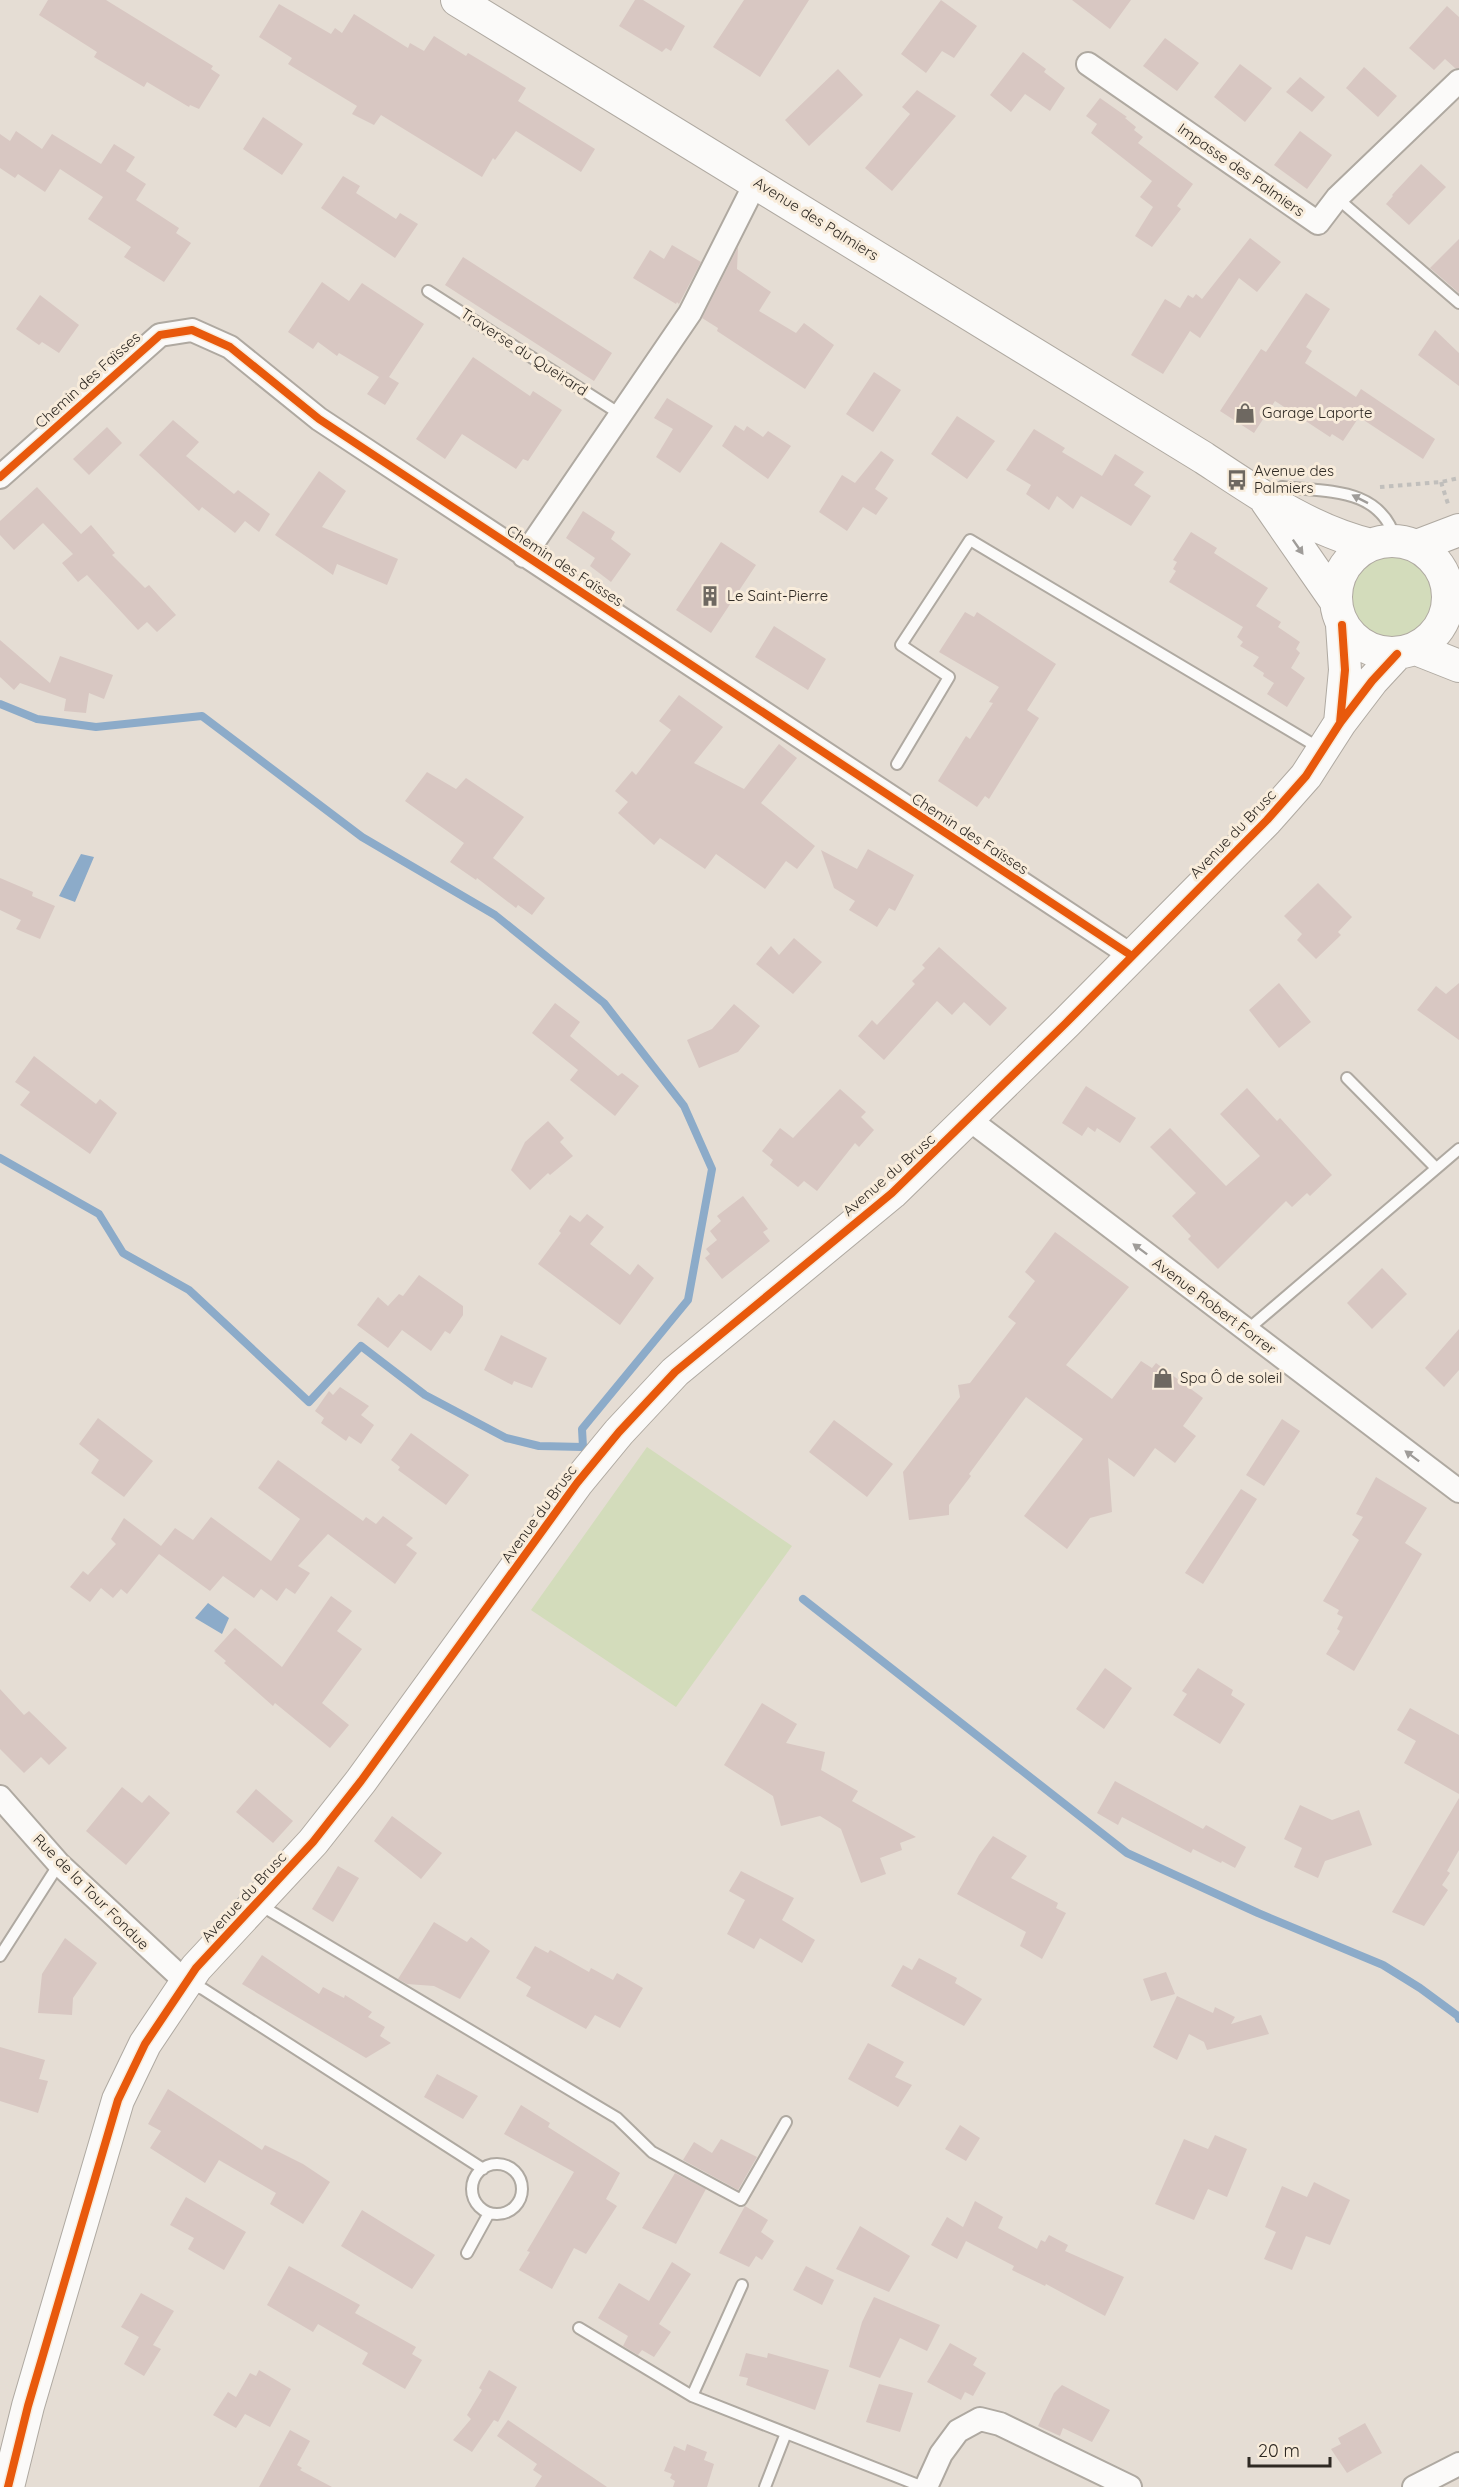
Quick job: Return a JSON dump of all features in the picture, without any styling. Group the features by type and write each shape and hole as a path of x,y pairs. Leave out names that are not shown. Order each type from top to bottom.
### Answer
{"street":[{"name":"Avenue des Palmiers","path":"457,0 1204,458 1265,499 1331,533 1394,544"},
{"name":"Impasse des Palmiers","path":"1088,64 1318,223 1337,198 1459,81"},
{"path":"524,556 690,313 756,182"},
{"name":"Chemin des Faïsses","path":"0,477 160,335 192,330 230,347 319,419 1132,956"},
{"name":"Avenue des Palmiers","path":"1265,499 1339,612"},
{"path":"1459,530 1356,553 1344,566 1337,582 1339,612 1352,638 1365,647 1380,653 1406,651 1459,666"},
{"path":"1394,544 1432,557 1444,573 1453,606 1434,634 1406,651"},
{"name":"Avenue du Brusc","path":"1339,612 1345,670 1340,723"},
{"name":"Avenue du Brusc","path":"8,2487 12,2450 118,2100 145,2044 196,1968 313,1842 361,1781 578,1483 619,1432 675,1372 892,1193 970,1120 1267,820 1306,776 1340,723 1372,681 1406,651"},
{"name":"Avenue Robert Forrer","path":"970,1120 1459,1491"},
{"name":"Rue de la Tour Fondue","path":"0,1797 60,1864 186,1982"},
{"path":"925,2487 941,2454 958,2431 980,2419 1000,2424 1130,2487"},
{"path":"1414,2487 1451,2471"}],"lane":[{"path":"1337,198 1459,303"},
{"name":"Traverse du Queirard","path":"428,291 620,414"},
{"path":"1265,499 1282,487 1354,494 1381,511 1391,524 1394,544"},
{"path":"897,764 949,677 901,645 970,540 1323,750"},
{"path":"1347,1078 1436,1168"},
{"path":"1246,1331 1459,1149"},
{"path":"0,1956 60,1864"},
{"path":"257,1903 617,2118 652,2152 741,2200 786,2122"},
{"path":"186,1982 203,1989 483,2169"},
{"path":"491,2165 508,2167 515,2172 522,2188 517,2204 511,2210 496,2214 489,2213 477,2204 472,2189 477,2174 491,2165"},
{"path":"467,2253 489,2213"},
{"path":"692,2396 742,2285"},
{"path":"579,2328 692,2396 925,2487"},
{"path":"765,2487 786,2433"}],"path":[{"path":"1354,494 1364,488 1404,486 1459,478"}],"green space":[{"path":"1383,541 1407,543 1421,549 1433,559 1443,574 1448,605 1443,625 1429,640 1381,653 1372,651 1354,638 1342,605 1338,581 1340,573 1349,560"},
{"path":"647,1447 792,1546 676,1707 531,1610"}],"water":[{"path":"81,854 94,857 75,902 59,896"},
{"path":"208,1603 229,1618 222,1634 195,1618"}],"building":[{"path":"48,0 106,0 213,66 211,69 220,75 199,109 190,105 189,107 147,82 144,87 94,57 97,52 39,15"},
{"path":"635,0 643,0 685,26 671,51 666,48 662,52 619,26"},
{"path":"744,0 809,0 760,77 713,47"},
{"path":"941,0 977,26 954,58 942,51 926,73 901,54"},
{"path":"1072,0 1131,0 1110,29"},
{"path":"279,4 331,34 335,28 342,33 354,14 408,48 410,43 424,51 434,36 466,56 468,53 526,88 518,101 595,149 581,172 516,131 495,160 493,158 482,177 381,115 374,125 352,114 357,106 288,64 292,58 259,37"},
{"path":"1447,6 1459,17 1459,68 1455,68 1445,59 1434,70 1409,48"},
{"path":"1165,38 1199,63 1177,91 1143,66"},
{"path":"1023,52 1046,69 1044,72 1065,88 1050,111 1025,94 1011,112 990,95"},
{"path":"1240,64 1272,88 1245,122 1214,97"},
{"path":"1364,67 1397,96 1378,117 1346,88"},
{"path":"838,69 863,95 809,146 785,120"},
{"path":"1300,77 1325,97 1312,112 1286,92"},
{"path":"917,90 956,116 892,191 865,168 910,114 902,107"},
{"path":"1100,98 1127,117 1125,118 1136,127 1134,130 1143,137 1138,143 1193,184 1177,206 1181,209 1152,247 1135,236 1153,207 1140,197 1152,181 1091,133 1097,124 1086,116"},
{"path":"263,117 303,144 282,175 243,149"},
{"path":"16,131 42,149 52,134 101,164 114,144 135,157 126,171 146,184 136,200 179,228 176,233 191,243 164,282 124,257 131,247 88,219 103,197 60,169 45,192 18,174 15,178 0,168 0,134 10,141"},
{"path":"1300,131 1332,155 1307,189 1274,165"},
{"path":"1421,164 1446,187 1409,225 1386,204"},
{"path":"343,176 360,186 356,193 396,219 400,213 418,224 395,258 321,208"},
{"path":"1250,238 1281,262 1257,292 1239,278 1200,338 1190,331 1163,374 1131,355 1165,299 1180,308 1188,295 1193,298 1196,294 1202,299"},
{"path":"1459,239 1459,293 1430,268"},
{"path":"672,245 701,262 679,304 633,278 650,250 664,259"},
{"path":"738,247 737,269 771,292 759,311 796,333 804,323 834,345 805,389 717,331 718,328 702,318"},
{"path":"463,257 612,353 594,381 445,285"},
{"path":"322,282 349,301 362,283 424,324 389,377 399,383 385,405 367,394 379,377 339,353 337,356 318,342 313,349 288,332"},
{"path":"1306,293 1330,309 1306,347 1312,351 1305,363 1356,397 1361,389 1435,439 1423,459 1359,417 1343,441 1332,434 1330,437 1275,401 1254,433 1220,411 1261,349 1266,352"},
{"path":"40,295 79,325 59,353 42,342 39,345 16,329"},
{"path":"1435,330 1459,353 1459,386 1418,355"},
{"path":"473,357 530,396 533,391 562,410 528,461 523,459 516,469 462,434 445,459 416,439"},
{"path":"874,372 901,390 873,432 846,414"},
{"path":"667,398 713,426 680,473 656,457 673,429 654,418"},
{"path":"957,416 995,441 967,479 931,454"},
{"path":"173,420 199,442 186,456 234,494 238,490 270,514 259,532 245,521 235,533 202,507 199,511 139,455"},
{"path":"735,425 744,431 747,426 763,437 768,431 791,446 768,479 722,446"},
{"path":"107,427 122,443 89,475 73,459"},
{"path":"1034,429 1065,448 1062,452 1102,476 1115,454 1144,472 1134,485 1151,496 1131,526 1081,496 1073,509 1057,496 1049,510 1026,494 1031,485 1006,470"},
{"path":"881,451 894,460 875,489 888,498 876,515 863,507 847,531 819,512 842,475 855,483"},
{"path":"319,471 346,491 322,527 398,559 387,585 337,564 333,575 275,535"},
{"path":"37,487 81,534 91,525 115,553 112,555 145,588 149,585 176,615 157,632 147,622 138,630 87,575 78,582 62,563 73,554 43,523 14,550 0,535 0,521"},
{"path":"583,511 615,532 611,539 631,554 611,582 590,566 595,558 566,538"},
{"path":"1191,532 1217,548 1214,553 1268,588 1256,606 1281,622 1278,627 1300,642 1296,649 1300,653 1291,668 1305,678 1287,707 1267,694 1274,683 1253,666 1259,657 1240,646 1243,642 1237,637 1243,627 1169,582 1176,571 1173,569 1177,562 1173,560"},
{"name":"Le Saint-Pierre","path":"721,542 756,565 711,633 676,610"},
{"path":"965,612 974,617 977,612 1056,664 1027,710 1039,718 989,799 985,796 977,807 938,781 966,736 970,739 993,703 989,702 999,687 939,652"},
{"path":"774,626 826,659 808,690 755,657"},
{"path":"0,640 50,683 60,656 113,675 104,699 89,693 86,713 64,711 66,699 20,683 14,690 0,677"},
{"path":"679,695 723,727 694,763 744,789 779,744 797,758 761,803 815,846 797,869 786,861 765,889 716,854 705,869 660,838 654,845 618,813 628,802 615,791 632,771 636,775 671,730 659,721"},
{"path":"427,772 456,789 466,778 524,817 493,858 545,898 532,915 518,905 516,908 477,878 476,880 450,862 464,843 405,801"},
{"path":"868,849 914,875 895,911 889,908 877,927 849,910 855,901 834,888 821,850 857,869"},
{"path":"0,878 33,892 32,896 55,906 40,939 16,929 21,920 0,910"},
{"path":"1318,883 1352,917 1338,932 1341,935 1316,959 1297,940 1302,934 1284,916"},
{"path":"794,938 822,962 793,994 756,964 771,946 779,955"},
{"path":"939,947 1007,1008 990,1026 964,1002 952,1015 937,1001 884,1060 858,1036 872,1020 877,1025 915,984 912,981 925,968 922,965"},
{"path":"1279,983 1311,1022 1279,1048 1249,1010"},
{"path":"1459,983 1459,1040 1417,1010 1436,986 1446,994"},
{"path":"555,1003 580,1022 570,1036 618,1076 622,1073 639,1086 615,1116 570,1080 578,1070 532,1033"},
{"path":"734,1004 760,1026 738,1052 699,1068 687,1040 712,1029"},
{"path":"34,1056 96,1104 100,1099 117,1113 90,1154 20,1105 30,1092 15,1082"},
{"path":"1086,1086 1136,1118 1120,1143 1097,1128 1095,1132 1088,1127 1082,1136 1062,1123"},
{"path":"1247,1088 1277,1121 1280,1118 1332,1175 1310,1196 1307,1193 1292,1207 1286,1201 1218,1269 1188,1239 1191,1236 1172,1216 1196,1193 1150,1147 1170,1128 1226,1186 1260,1156 1220,1114"},
{"path":"840,1089 866,1112 861,1117 874,1130 859,1147 855,1143 817,1191 804,1181 798,1187 770,1165 773,1160 762,1151 780,1128 793,1138"},
{"path":"548,1121 564,1138 560,1142 573,1156 550,1175 548,1173 530,1190 511,1170 525,1142"},
{"path":"743,1196 768,1229 763,1232 770,1241 722,1279 705,1258 710,1254 706,1249 717,1240 710,1231 721,1221 717,1216"},
{"path":"587,1214 604,1227 590,1244 630,1275 638,1264 654,1278 620,1325 538,1264 561,1233 559,1231 570,1215 580,1222"},
{"path":"1055,1232 1129,1287 1066,1365 1112,1399 1141,1361 1152,1368 1156,1363 1203,1398 1183,1426 1196,1436 1175,1463 1155,1448 1134,1477 1108,1458 1112,1512 1090,1518 1067,1549 1024,1516 1083,1439 1026,1397 969,1474 971,1476 949,1505 949,1515 909,1520 903,1472 960,1397 958,1385 970,1383 1016,1323 1008,1317 1035,1281 1025,1272"},
{"path":"1382,1268 1407,1294 1372,1329 1347,1303"},
{"path":"419,1275 463,1306 463,1315 450,1334 445,1331 431,1351 402,1330 388,1348 357,1325 378,1297 388,1306 399,1294 403,1296"},
{"path":"1459,1329 1459,1370 1444,1387 1425,1368"},
{"path":"501,1335 547,1358 532,1388 514,1381 512,1385 484,1370"},
{"path":"340,1387 369,1406 361,1415 374,1425 361,1444 349,1436 346,1441 321,1423 324,1418 315,1411 329,1391 333,1395"},
{"path":"98,1418 153,1461 124,1497 91,1473 99,1460 79,1444"},
{"path":"1282,1419 1300,1431 1264,1486 1246,1475"},
{"path":"834,1420 893,1464 867,1497 809,1452"},
{"path":"411,1433 469,1475 446,1505 398,1470 400,1467 391,1460"},
{"path":"278,1460 363,1521 366,1517 376,1524 383,1516 413,1538 406,1545 417,1553 395,1584 328,1534 298,1566 310,1573 295,1594 286,1588 277,1601 261,1589 254,1598 223,1576 210,1591 159,1554 127,1594 121,1589 113,1598 101,1588 90,1602 70,1587 83,1571 88,1575 116,1544 111,1539 124,1518 161,1546 175,1528 193,1540 211,1517 271,1561 300,1519 258,1488"},
{"path":"1376,1477 1427,1508 1405,1543 1422,1554 1354,1671 1326,1654 1340,1631 1337,1629 1343,1617 1337,1614 1339,1610 1323,1601 1359,1540 1352,1535 1363,1517 1356,1514"},
{"path":"1241,1489 1257,1499 1203,1584 1185,1573"},
{"path":"331,1596 352,1611 337,1631 362,1649 322,1703 349,1725 330,1748 275,1703 273,1706 224,1663 226,1661 214,1651 235,1628 282,1667"},
{"path":"1105,1668 1132,1688 1104,1729 1076,1709"},
{"path":"1198,1668 1233,1690 1231,1695 1245,1704 1220,1744 1173,1715 1187,1694 1182,1691"},
{"path":"0,1689 24,1715 29,1711 67,1748 49,1765 41,1757 24,1773 0,1749"},
{"path":"762,1703 797,1724 786,1743 825,1752 821,1770 858,1791 852,1801 916,1837 900,1843 902,1850 880,1858 886,1874 861,1883 841,1829 820,1816 781,1826 773,1796 724,1765"},
{"path":"1410,1708 1459,1735 1459,1794 1404,1763 1416,1741 1397,1730"},
{"path":"1115,1781 1203,1829 1206,1825 1246,1847 1235,1868 1193,1849 1191,1853 1122,1817 1118,1825 1097,1813"},
{"path":"122,1787 142,1803 149,1795 170,1813 126,1865 86,1831"},
{"path":"256,1789 293,1821 273,1843 236,1812"},
{"path":"1459,1798 1459,1850 1447,1871 1450,1873 1442,1885 1448,1890 1424,1926 1392,1912"},
{"path":"1300,1805 1332,1820 1359,1810 1372,1845 1325,1861 1318,1878 1294,1867 1302,1848 1284,1839"},
{"path":"392,1816 442,1853 421,1879 374,1841"},
{"path":"993,1836 1027,1856 1011,1878 1058,1903 1056,1908 1066,1913 1042,1959 1020,1946 1026,1932 957,1894 979,1855"},
{"path":"338,1866 359,1878 333,1922 312,1909"},
{"path":"741,1871 794,1898 782,1920 815,1940 802,1963 760,1938 754,1949 727,1934 745,1900 729,1891"},
{"path":"434,1922 467,1942 471,1937 490,1951 460,1999 434,1986 407,1984 398,1979"},
{"path":"65,1938 97,1963 73,1998 72,2015 38,2013 42,1974"},
{"path":"535,1946 548,1953 550,1950 589,1972 591,1968 613,1980 617,1973 643,1988 620,2028 595,2015 586,2029 526,1996 531,1987 516,1978"},
{"path":"262,1955 319,1994 323,1987 344,1998 345,1995 372,2012 368,2017 385,2027 380,2036 391,2043 366,2058 242,1984"},
{"path":"919,1958 957,1978 955,1983 982,1999 964,2026 891,1986 903,1965 912,1970"},
{"path":"1166,1972 1175,1994 1151,2001 1143,1979"},
{"path":"1177,1996 1213,2013 1215,2007 1235,2017 1231,2024 1261,2015 1269,2034 1207,2050 1204,2042 1189,2034 1177,2060 1153,2047"},
{"path":"868,2043 904,2062 895,2077 912,2085 898,2107 848,2079"},
{"path":"0,2047 45,2060 39,2079 48,2081 38,2113 0,2101"},
{"path":"437,2074 478,2096 463,2119 424,2097"},
{"path":"168,2089 262,2150 265,2145 303,2164 330,2182 303,2224 270,2204 276,2193 219,2160 205,2183 150,2148 161,2131 148,2124"},
{"path":"521,2105 550,2123 548,2127 620,2173 606,2199 617,2206 586,2254 574,2248 552,2289 519,2270 530,2252 527,2251 574,2172 504,2134"},
{"path":"960,2125 980,2138 966,2161 945,2149"},
{"path":"1215,2135 1247,2149 1227,2197 1208,2189 1194,2220 1155,2204 1184,2139 1208,2149"},
{"path":"721,2139 757,2157 738,2190 683,2160 694,2142 712,2153"},
{"path":"675,2173 706,2189 676,2244 642,2228"},
{"path":"1314,2182 1350,2200 1330,2245 1306,2236 1292,2270 1264,2259 1276,2232 1265,2227 1282,2186 1307,2197"},
{"path":"186,2197 246,2232 224,2270 188,2249 194,2238 170,2225"},
{"path":"975,2201 1003,2217 998,2228 1037,2249 1041,2240 1045,2242 1049,2235 1068,2245 1065,2251 1124,2277 1105,2316 1046,2284 1045,2286 1012,2270 1014,2266 966,2241 957,2259 931,2245 947,2217 963,2227"},
{"path":"745,2206 768,2220 761,2232 774,2241 762,2260 756,2256 749,2267 719,2253"},
{"path":"362,2210 435,2255 412,2289 341,2246"},
{"path":"860,2226 910,2256 889,2292 836,2269"},
{"path":"672,2262 691,2274 659,2324 671,2332 654,2357 642,2350 638,2355 623,2346 628,2336 598,2318 619,2283 649,2301"},
{"path":"289,2266 360,2305 355,2313 416,2347 412,2354 422,2360 405,2389 362,2364 368,2353 318,2324 313,2332 267,2305"},
{"path":"806,2266 834,2280 822,2305 793,2290"},
{"path":"141,2293 174,2311 153,2345 161,2349 144,2376 124,2364 139,2337 121,2327"},
{"path":"874,2297 940,2325 927,2351 900,2338 880,2378 849,2367 862,2322"},
{"path":"950,2343 977,2358 973,2365 986,2373 973,2396 965,2392 961,2400 927,2382"},
{"path":"746,2353 767,2358 768,2353 829,2370 815,2410 746,2385 748,2378 739,2376"},
{"path":"259,2370 291,2389 270,2427 245,2414 236,2428 213,2415 228,2392 236,2397 250,2373 256,2376"},
{"path":"489,2370 517,2387 498,2422 494,2420 472,2452 453,2440 471,2419 467,2415 482,2390 479,2388"},
{"path":"879,2384 913,2393 900,2432 866,2422"},
{"path":"1062,2385 1110,2410 1092,2442 1063,2428 1060,2436 1038,2426 1054,2393"},
{"path":"508,2420 607,2487 535,2487 542,2476 533,2470 537,2464 497,2436"},
{"path":"1365,2423 1382,2453 1347,2473 1331,2449 1341,2444 1338,2438"},
{"path":"290,2430 310,2441 297,2465 302,2468 300,2470 332,2487 259,2487"},
{"path":"687,2444 707,2452 704,2460 714,2464 707,2487 673,2487 675,2481 670,2478 672,2474 664,2471 674,2446 685,2451"}],"waterway":[{"path":"0,704 37,719 96,727 202,716 362,837 495,915 604,1003 684,1106 712,1169 688,1300 582,1429 583,1447 539,1446 506,1438 425,1395 361,1346 309,1402 189,1290 123,1253 99,1214 0,1158"},
{"path":"803,1599 1127,1853 1258,1913 1383,1965 1420,1988 1459,2019"}],"cycle path":[{"path":"0,477 160,335 192,330 230,347 319,419 1132,956"},
{"path":"1340,723 1345,670 1342,625"},
{"path":"8,2487 28,2406 118,2100 145,2044 196,1968 313,1842 361,1781 577,1483 619,1432 675,1372 892,1193 1066,1023 1267,820 1306,776 1340,723 1372,681 1397,654"}],"place":[{"name":"Garage Laporte","path":"1245,413"},
{"name":"Avenue des Palmiers","path":"1237,480"},
{"name":"Le Saint-Pierre","path":"710,596"},
{"name":"Spa Ô de soleil","path":"1163,1378"}]}
